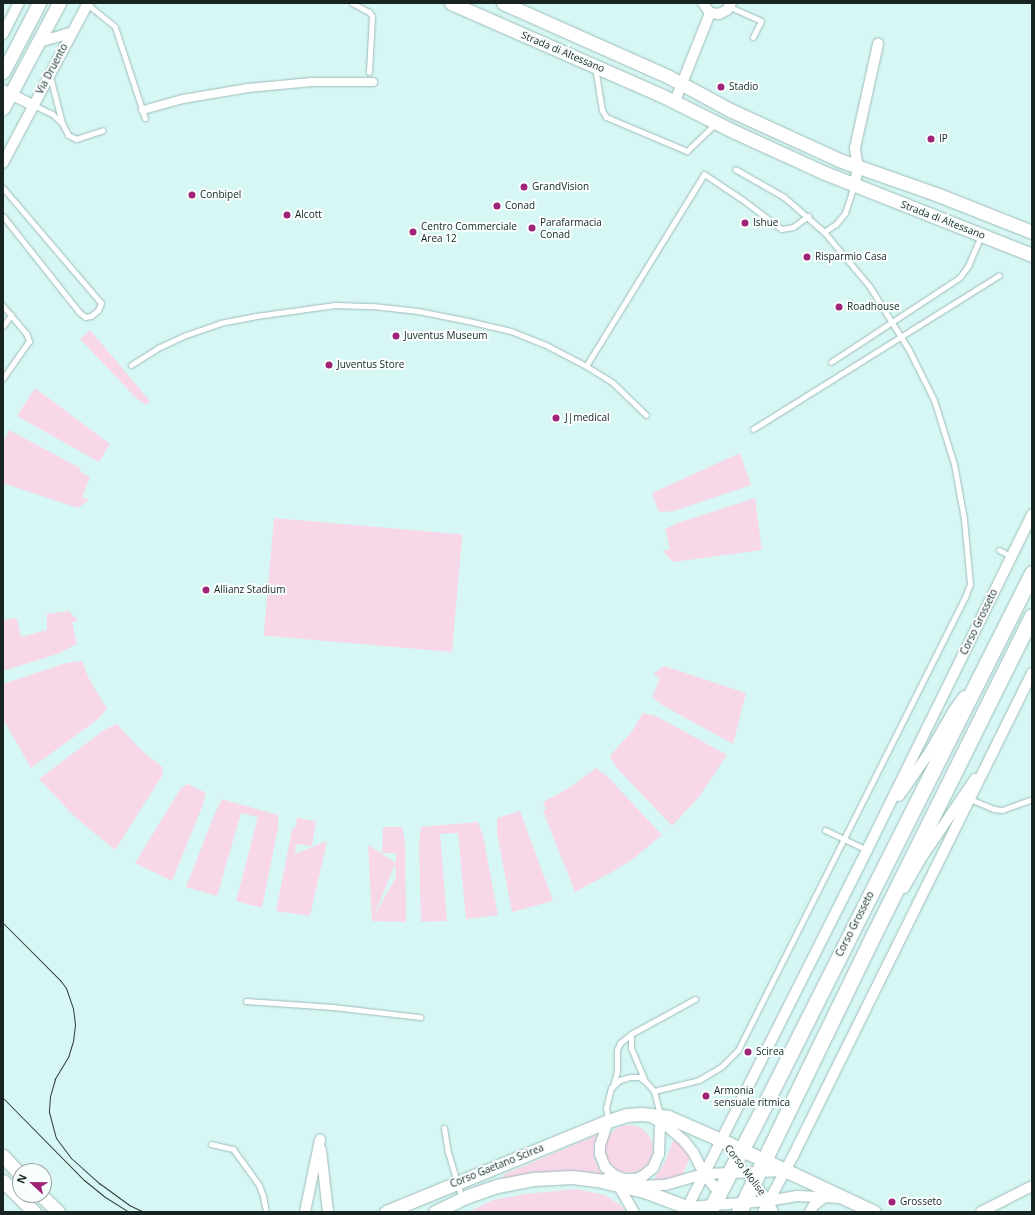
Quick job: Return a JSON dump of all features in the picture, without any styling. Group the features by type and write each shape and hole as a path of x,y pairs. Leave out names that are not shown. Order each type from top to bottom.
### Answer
{"main road":[{"name":"Corso Grosseto","path":"747,1167 980,675 1032,573"},
{"name":"Corso Grosseto","path":"727,1206 874,934 1032,616"},
{"path":"727,1206 747,1167"}],"street":[{"path":"3,34 19,3"},
{"path":"3,72 39,3"},
{"path":"3,108 7,92 39,42 59,3"},
{"name":"Strada di Altessano","path":"451,3 674,101 717,123 854,186 982,234 1032,255"},
{"name":"Strada di Altessano","path":"503,3 681,83 730,110 858,168 936,194 1032,232"},
{"path":"703,3 710,13 719,14 730,5"},
{"name":"Via Druento","path":"3,163 87,4"},
{"path":"674,101 710,13"},
{"name":"Via Druento","path":"39,42 71,33"},
{"path":"854,186 858,168 855,148 878,44"},
{"path":"144,114 183,99 248,88 312,82 373,82"},
{"name":"Via Druento","path":"7,92 33,105"},
{"name":"Corso Grosseto","path":"686,1209 867,850 1032,514"},
{"name":"Corso Grosseto","path":"763,1212 785,1171 1032,673"},
{"name":"Corso Grosseto","path":"883,817 929,754 954,710 980,675"},
{"name":"Corso Grosseto","path":"874,934 967,789 987,764"},
{"name":"Corso Gaetano Scirea","path":"386,1212 608,1121 627,1115 646,1114 722,1140 747,1167"},
{"path":"660,1118 684,1141 704,1174 727,1206"},
{"name":"Corso Gaetano Scirea","path":"435,1212 462,1199 497,1186 534,1179 572,1177 597,1180 636,1179 643,1176 653,1168 659,1154 660,1118"},
{"path":"608,1121 600,1145 600,1154 605,1167 616,1179 634,1212"},
{"path":"306,1212 320,1140 328,1212"},
{"path":"3,1156 12,1166"},
{"name":"Corso Gaetano Scirea","path":"637,1186 660,1186 704,1174 747,1167 785,1171"},
{"name":"Corso Molise","path":"747,1167 773,1212"},
{"name":"Corso Molise","path":"785,1171 874,1212"},
{"name":"Corso Gaetano Scirea","path":"616,1179 637,1186 686,1209 700,1212"},
{"name":"Corso Gaetano Scirea","path":"616,1179 657,1195"},
{"path":"3,1181 34,1212"},
{"path":"981,1212 1032,1186"},
{"name":"Corso Molise","path":"686,1209 727,1206 797,1196 822,1199 842,1198"},
{"path":"810,1212 814,1205 822,1199"},
{"path":"49,1203 58,1212"}],"lane":[{"path":"352,3 369,12 372,16 369,72"},
{"path":"87,4 115,27 144,114"},
{"path":"730,5 761,21 753,37"},
{"path":"594,66 602,110 606,117 688,151 717,123"},
{"path":"49,74 62,123 68,135 76,139 103,130"},
{"path":"33,105 52,114 62,123"},
{"path":"654,1090 698,1080 722,1066 735,1054 962,604 970,584 962,505 945,433 929,390 902,337 870,287 824,232 808,216 784,197 735,169"},
{"path":"586,366 704,174 743,200 781,229 793,227 808,216"},
{"path":"824,232 836,224 845,213 854,186"},
{"path":"3,188 101,303 98,310 90,316 85,317 79,312 3,216"},
{"path":"831,362 959,278 968,266 982,234"},
{"path":"753,429 999,275"},
{"path":"3,306 26,333 29,342 3,378"},
{"path":"131,365 160,347 186,335 220,323 256,316 335,306 373,306 418,311 475,322 511,331 544,344 586,366 613,383 646,415"},
{"path":"3,326 11,315"},
{"path":"999,550 1011,556"},
{"path":"970,799 998,810 1006,810 1032,799"},
{"path":"825,830 867,850"},
{"path":"608,1121 606,1108 608,1096 618,1071 618,1046 631,1034 695,999"},
{"path":"246,1001 333,1007 420,1017"},
{"path":"631,1034 631,1048 645,1081"},
{"path":"613,1086 620,1080 630,1077 639,1077 645,1081 654,1090 660,1118"},
{"path":"444,1128 448,1152 462,1199"},
{"path":"211,1144 233,1149 256,1181 263,1196 266,1212"}],"shaded area":[{"path":"90,330 150,401 146,405 136,398 80,339"},
{"path":"35,388 110,444 99,462 17,416"},
{"path":"9,430 78,467 82,473 90,477 82,497 89,500 78,508 3,483 3,443"},
{"path":"740,453 751,485 674,511 659,512 652,493"},
{"path":"755,498 762,550 673,562 663,551 670,549 665,529 678,523"},
{"path":"274,518 462,534 452,652 264,636"},
{"path":"69,611 78,621 72,622 77,644 57,654 3,671 3,620 17,618 21,637 47,630 47,614"},
{"path":"82,661 89,679 107,709 97,720 31,768 3,719 3,684 66,663"},
{"path":"664,666 746,693 733,744 662,705 652,697 660,678 653,674"},
{"path":"643,713 656,716 727,755 699,797 672,826 616,767 610,756 633,730"},
{"path":"117,724 140,749 163,768 162,776 115,850 75,817 39,779 104,730"},
{"path":"596,768 607,776 662,835 634,858 614,871 575,892 543,811 546,809 543,802 569,788"},
{"path":"187,784 206,793 202,807 172,881 135,863 181,788"},
{"path":"222,799 278,815 278,828 262,908 236,901 258,817 241,813 217,896 186,887"},
{"path":"520,811 553,901 512,912 497,833 497,818"},
{"path":"297,818 316,821 312,846 296,844 295,854 327,841 310,916 276,911 292,830 296,826"},
{"path":"478,822 483,836 498,915 466,919 458,833 440,834 447,921 421,922 419,843 421,827"},
{"path":"383,827 402,827 405,843 406,922 372,921 368,845 396,863 396,853 382,853","holes":["395,864 396,877 374,916"]},
{"path":"629,1125 638,1127 646,1132 651,1140 653,1149 651,1158 646,1166 638,1171 629,1173 620,1171 612,1166 607,1158 605,1149 607,1140 612,1132 620,1127"},
{"path":"597,1135 594,1146 594,1155 596,1164 603,1175 568,1172 537,1172 503,1179 503,1175"},
{"path":"674,1138 687,1151 690,1157 682,1176 653,1181 666,1160"},
{"path":"576,1189 605,1195 623,1207 624,1212 468,1212 493,1200 525,1194"}],"tram line":[{"path":"3,923 60,980 66,988 73,1008 75,1025 73,1041 68,1057 55,1079 50,1096 49,1112 56,1138 71,1158 99,1183 129,1205 144,1212"},
{"path":"3,1098 84,1180 105,1197 129,1212"}],"place":[{"name":"Stadio","path":"721,87"},
{"name":"IP","path":"931,139"},
{"name":"GrandVision","path":"524,187"},
{"name":"Conbipel","path":"192,195"},
{"name":"Conad","path":"497,206"},
{"name":"Alcott","path":"287,215"},
{"name":"Ishue","path":"745,223"},
{"name":"Parafarmacia Conad","path":"532,228"},
{"name":"Centro Commerciale Area 12","path":"413,232"},
{"name":"Risparmio Casa","path":"807,257"},
{"name":"Roadhouse","path":"839,307"},
{"name":"Juventus Museum","path":"396,336"},
{"name":"Juventus Store","path":"329,365"},
{"name":"J|medical","path":"556,418"},
{"name":"Allianz Stadium","path":"206,590"},
{"name":"Scirea","path":"748,1052"},
{"name":"Armonia sensuale ritmica","path":"706,1096"},
{"name":"Grosseto","path":"892,1202"}]}
